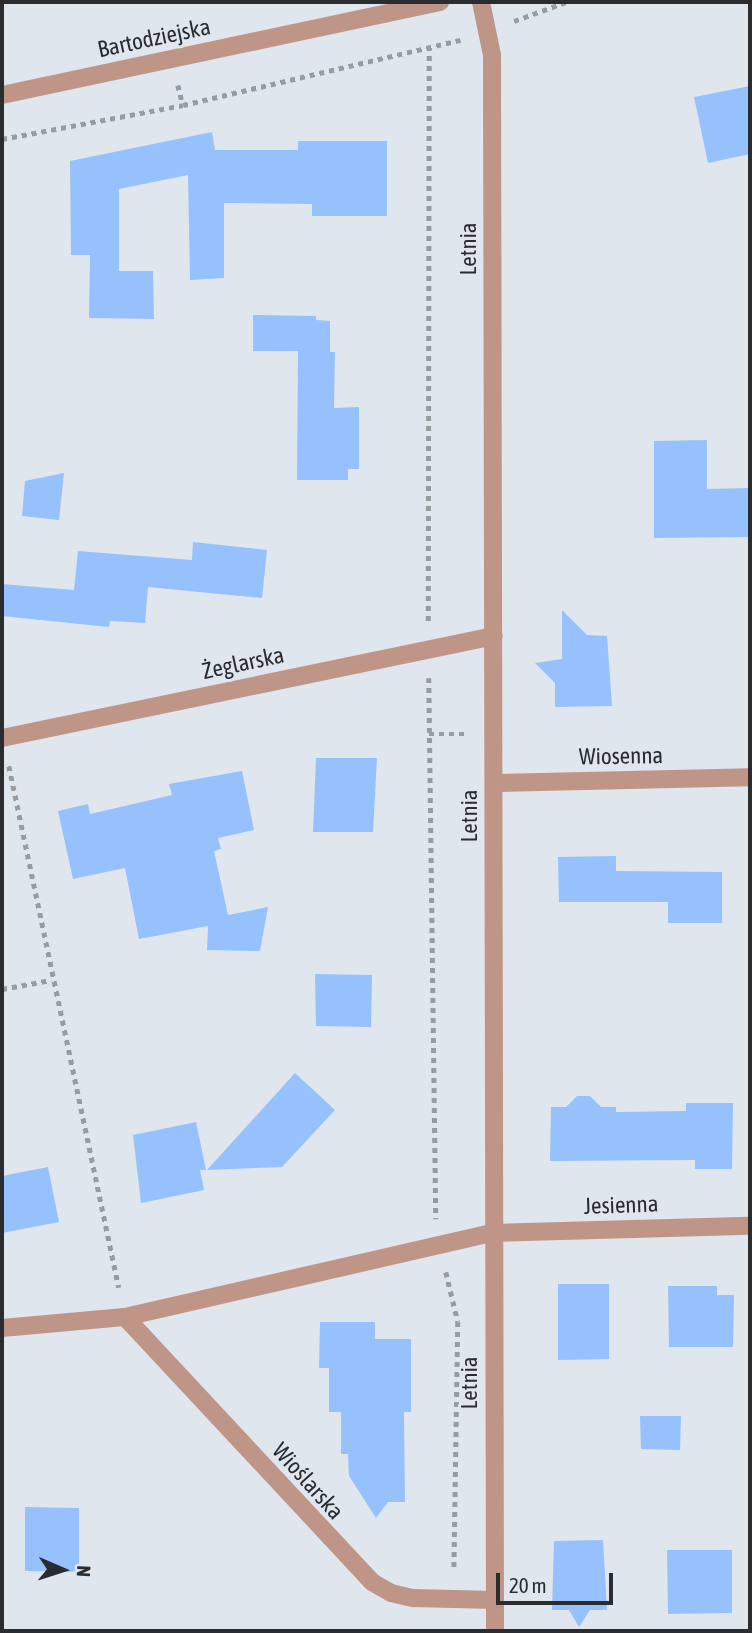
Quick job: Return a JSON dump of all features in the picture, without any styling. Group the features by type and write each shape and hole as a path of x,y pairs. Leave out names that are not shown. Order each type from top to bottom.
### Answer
{"street":[{"name":"Bartodziejska","path":"2,95 440,2"},
{"name":"Letnia","path":"481,2 492,55 492,1233 495,1631"},
{"name":"Żeglarska","path":"3,738 494,636"},
{"name":"Wiosenna","path":"494,783 750,778"},
{"name":"Jesienna","path":"492,1233 750,1226"},
{"path":"2,1328 125,1317 492,1233"},
{"name":"Wioślarska","path":"125,1317 372,1582 391,1594 413,1598 495,1600"}],"path":[{"path":"543,7 566,2"},
{"path":"2,139 183,105 429,48 428,650 433,1203 458,1322 453,1599"},
{"path":"3,738 51,980 125,1317"},
{"path":"2,989 51,980"}],"building":[{"path":"750,86 750,154 708,163 694,97"},
{"path":"212,132 215,150 298,150 298,141 387,141 387,216 312,216 312,204 224,203 224,278 190,280 188,175 119,189 119,271 153,271 154,319 89,318 90,255 71,255 70,161"},
{"path":"253,315 316,316 316,320 330,321 330,352 335,352 334,408 359,407 359,469 348,469 348,480 297,480 298,351 253,351"},
{"path":"707,440 707,489 750,488 750,537 654,538 654,441"},
{"path":"64,473 59,520 22,516 25,481"},
{"path":"193,542 267,550 262,598 148,587 145,623 110,621 109,627 2,616 2,584 74,590 78,551 192,560"},
{"path":"562,610 587,635 607,636 612,706 555,707 555,683 535,663 562,659"},
{"path":"316,758 377,758 373,832 313,832"},
{"path":"242,771 254,830 218,838 221,849 214,851 228,915 268,907 260,951 207,950 208,926 139,939 125,868 73,879 58,811 88,804 90,814 172,795 169,784"},
{"path":"616,856 616,871 722,872 722,923 668,923 668,902 559,902 558,857"},
{"path":"315,974 372,975 371,1027 316,1026"},
{"path":"295,1073 335,1110 282,1167 207,1170"},
{"path":"577,1096 590,1096 601,1107 616,1107 616,1112 686,1111 686,1103 733,1103 732,1169 695,1169 695,1160 550,1161 551,1107 566,1107"},
{"path":"196,1122 206,1170 200,1170 204,1190 141,1203 133,1135"},
{"path":"48,1167 59,1222 2,1233 2,1176"},
{"path":"558,1284 609,1284 609,1359 558,1360"},
{"path":"668,1286 717,1286 717,1295 734,1295 733,1347 669,1347"},
{"path":"320,1322 375,1322 375,1339 411,1339 411,1412 404,1412 405,1502 388,1502 376,1518 349,1476 348,1454 341,1454 341,1412 329,1412 329,1368 319,1368"},
{"path":"640,1416 681,1416 680,1450 641,1449"},
{"path":"25,1507 79,1508 79,1572 25,1571"},
{"path":"603,1540 607,1610 590,1610 579,1627 569,1610 552,1610 554,1541"},
{"path":"667,1550 732,1550 732,1613 668,1614"}]}
